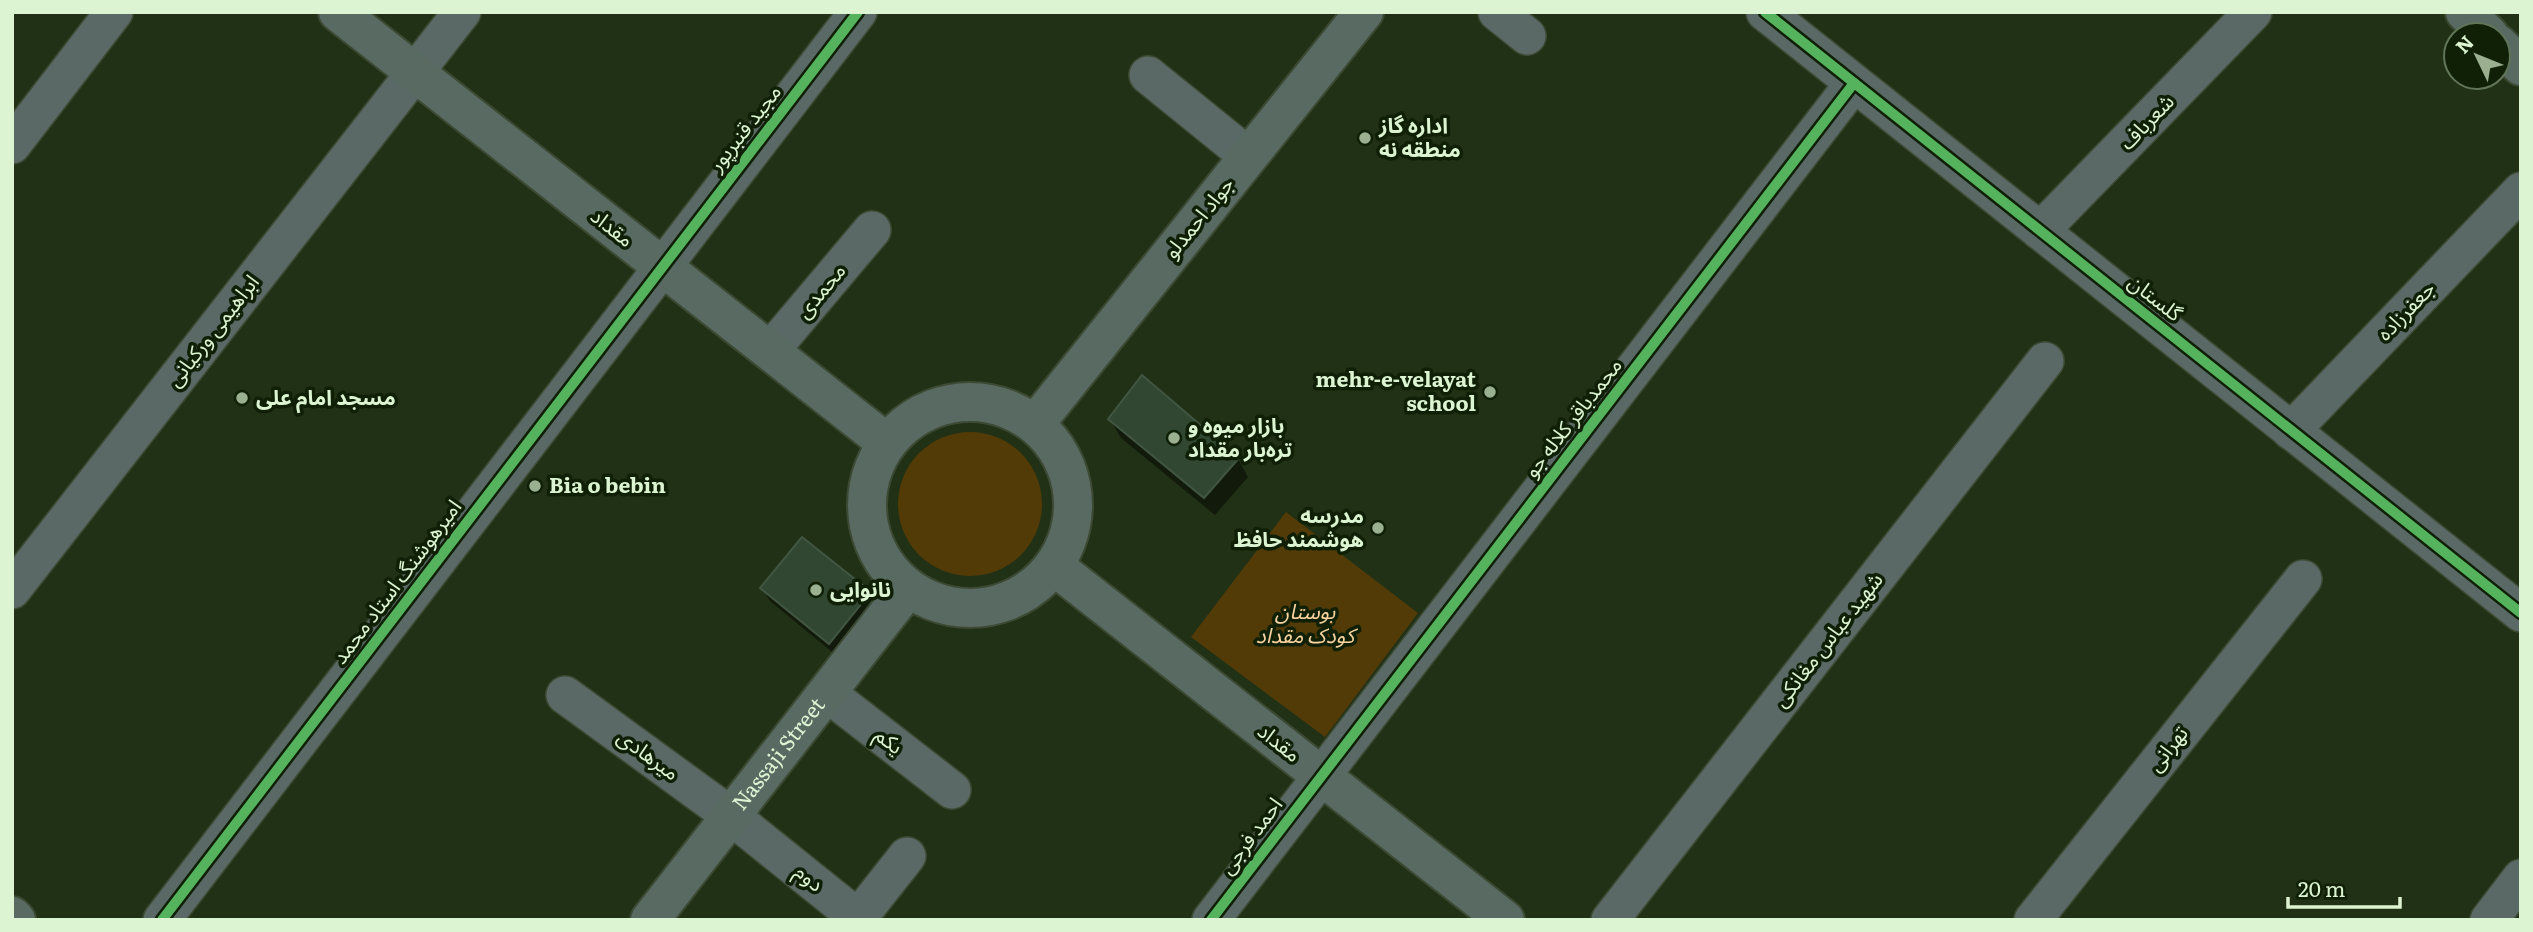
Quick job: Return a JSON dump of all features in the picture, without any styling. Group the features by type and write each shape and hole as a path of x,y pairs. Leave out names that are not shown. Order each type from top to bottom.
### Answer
{"street":[{"path":"12,145 114,12"},
{"name":"مقداد","path":"338,12 887,443"},
{"name":"ابراهیمی ورکیانی","path":"12,590 462,12"},
{"name":"مجید قنبرپور","path":"663,267 858,12"},
{"name":"جواد احمدلو","path":"1035,424 1364,12"},
{"path":"1497,12 1527,36"},
{"name":"شعرباف","path":"2040,231 2253,12"},
{"name":"گلستان","path":"1787,19 1854,83 2521,613"},
{"path":"1148,75 1248,156"},
{"name":"محمدباقر کلاله جو","path":"1322,776 1854,83"},
{"name":"جعفرزاده","path":"2291,430 2521,191"},
{"name":"محمدی","path":"770,351 872,230"},
{"name":"امیرهوشنگ استاد محمد","path":"162,920 663,267"},
{"name":"شهید عباس مغانکی","path":"1610,920 2045,360"},
{"path":"974,401 1006,407 1035,424 1057,447 1070,476 1074,507 1068,538 1054,566 1030,589 1001,603 969,608 936,603 908,588 886,565 871,536 867,504 870,482 872,472 887,443 911,420 941,405 974,401"},
{"name":"مقداد","path":"1054,566 1505,920"},
{"name":"تهرانی","path":"2033,920 2303,579"},
{"name":"Nassaji Street","path":"650,920 908,588"},
{"name":"یکم","path":"827,693 952,790"},
{"name":"میرهادی","path":"565,695 731,816"},
{"name":"احمد فرجی","path":"1212,920 1322,776"},
{"name":"دوم","path":"731,816 858,918 907,856"},
{"path":"2489,920 2521,878"},
{"path":"12,916 16,920"}],"green space":[{"path":"970,432 998,437 1021,453 1037,476 1042,504 1037,532 1021,555 998,571 970,576 942,571 919,555 903,532 898,504 903,476 919,453 942,437"},
{"name":"بوستان کودک مقداد","path":"1286,512 1418,613 1325,737 1191,637"}],"building":[{"name":"بازار میوه و تره‌بار مقداد","path":"1142,375 1239,458 1204,498 1108,419"},
{"name":"نانوایی","path":"802,537 871,592 829,644 760,588"}],"cycle path":[{"path":"162,920 858,12"},
{"path":"1765,12 2521,613"},
{"path":"1211,920 1854,83"}],"place":[{"name":"اداره گاز منطقه نه","path":"1365,138"},
{"name":"mehr-e-velayat school","path":"1490,392"},
{"name":"مسجد امام علی","path":"242,398"},
{"name":"بازار میوه و تره‌بار مقداد","path":"1174,438"},
{"name":"Bia o bebin","path":"535,486"},
{"name":"مدرسه هوشمند حافظ","path":"1378,528"},
{"name":"نانوایی","path":"816,590"}]}
